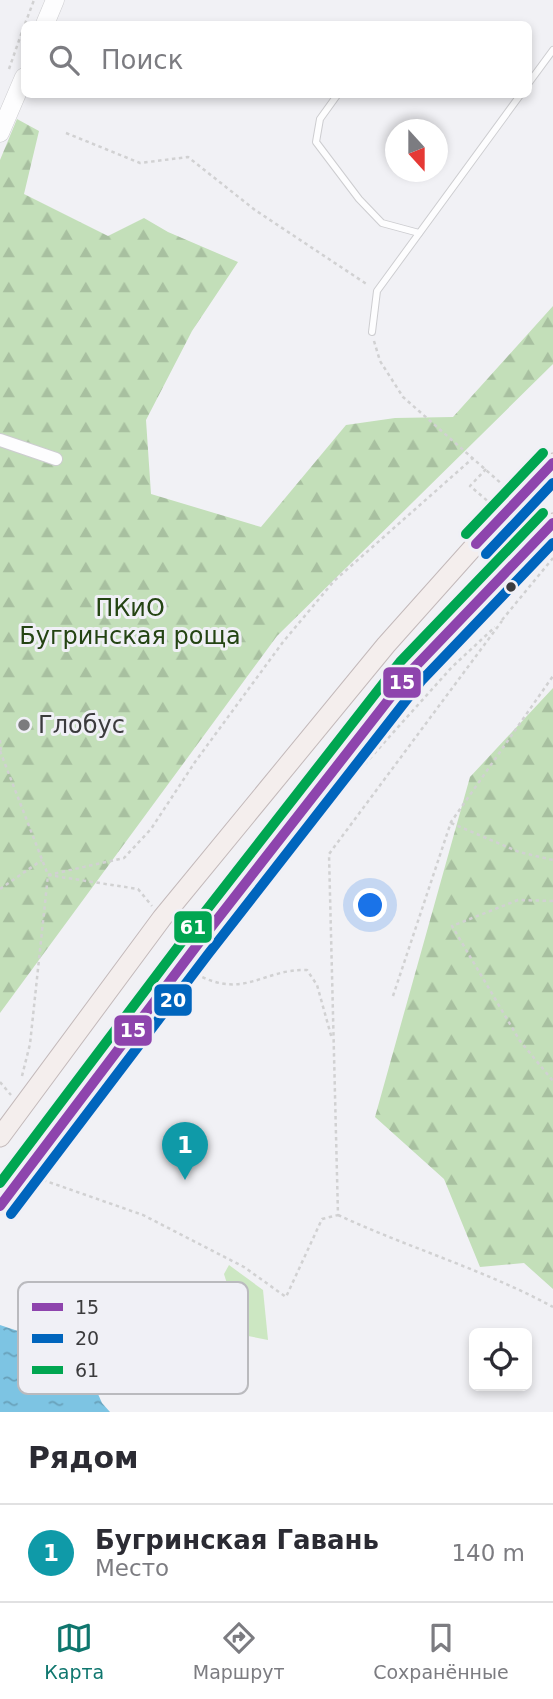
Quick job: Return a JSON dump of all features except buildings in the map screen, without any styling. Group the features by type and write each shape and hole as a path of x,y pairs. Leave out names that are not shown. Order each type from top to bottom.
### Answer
{"main road":[{"path":"0,1137 162,918 386,645 502,515 553,463"},
{"path":"0,1206 198,944 411,671 553,523"}],"street":[{"path":"46,21 55,0"},
{"path":"0,133 16,74"},
{"path":"0,440 56,459"}],"lane":[{"path":"532,79 553,50"},
{"path":"335,98 320,118 316,142 359,200 382,223 419,233"},
{"path":"372,332 377,291 518,98"}],"path":[{"path":"26,21 34,0"},
{"path":"16,74 21,47"},
{"path":"66,133 140,163 188,157 255,210 377,291"},
{"path":"372,332 380,362 403,397 553,531"},
{"path":"48,875 124,858 151,829 195,762 283,642 334,581 473,458"},
{"path":"486,469 470,486 502,515"},
{"path":"338,1215 329,943 329,854 502,621 553,558"},
{"path":"548,565 553,568"},
{"path":"338,794 452,667 502,621"},
{"path":"393,996 451,822 553,676"},
{"path":"0,740 1,752 48,875 30,1044"},
{"path":"451,822 519,852 553,860"},
{"path":"0,889 42,860"},
{"path":"48,875 138,889 162,918"},
{"path":"553,901 518,900 452,926 520,1041 553,1082"},
{"path":"190,971 223,985 246,985 290,970 307,970 317,985 334,1043"},
{"path":"0,1082 16,1101"},
{"path":"39,1178 143,1215 244,1267 286,1297 322,1219 338,1215 388,1238 516,1287 553,1307"}],"green space":[{"name":"ПКиО Бугринская роща","path":"17,119 39,131 24,194 108,236 144,218 168,232 238,262 192,331 146,420 151,494 261,527 346,425 395,418 453,417 553,306 553,364 277,636 0,1013 0,160"},
{"path":"553,688 553,1289 524,1263 480,1267 444,1179 375,1117 470,777"},
{"path":"229,1265 263,1290 268,1340 248,1336 248,1282 226,1282 224,1274"}],"water":[{"path":"0,1325 18,1331 18,1394 98,1394 110,1412 0,1412"}],"transit line":[{"name":"61","path":"466,534 543,453"},
{"name":"15","path":"476,544 553,463"},
{"name":"20","path":"486,554 553,483"},
{"name":"61","path":"0,1183 187,935 400,662 543,513"},
{"name":"15","path":"0,1206 198,944 411,671 553,523"},
{"name":"20","path":"11,1214 209,953 422,680 553,543"}],"place":[{"name":"Глобус","path":"24,725"},
{"name":"Бугринская Гавань","path":"185,1180"}]}
